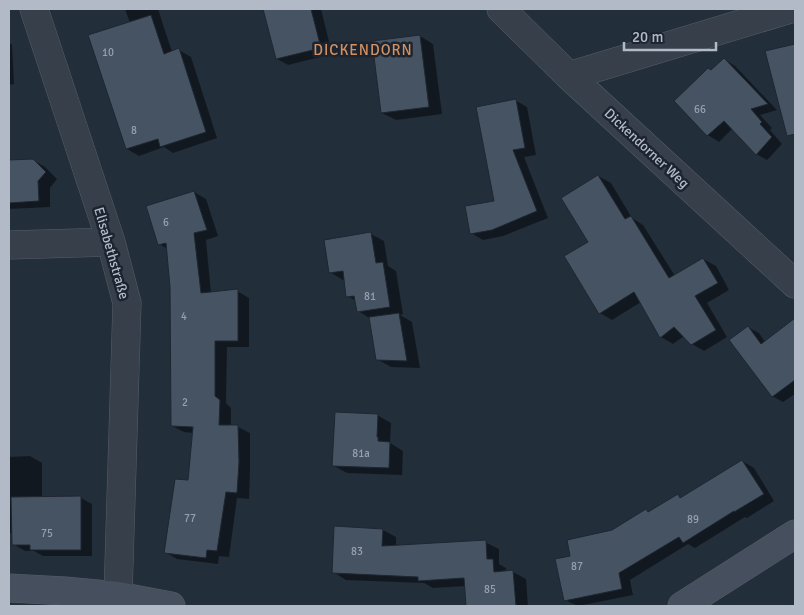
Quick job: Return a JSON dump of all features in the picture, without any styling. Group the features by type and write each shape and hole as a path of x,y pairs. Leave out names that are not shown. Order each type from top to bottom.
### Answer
{"street":[{"name":"Elisabethstraße","path":"34,9 111,242 127,304 118,596"},
{"name":"Dickendorner Weg","path":"501,9 569,76 795,284"},
{"path":"569,76 790,9"},
{"path":"9,246 111,242"},
{"path":"682,606 795,534"},
{"path":"9,588 118,596 171,606"}],"building":[{"path":"263,9 311,9 321,48 276,59"},
{"path":"151,15 164,54 179,48 206,132 160,147 158,139 126,149 88,35"},
{"path":"420,35 429,107 381,113 372,41"},
{"path":"795,44 795,134 787,136 765,51"},
{"path":"724,58 768,104 751,109 762,122 760,124 772,137 756,155 724,121 707,136 674,101 708,68 711,70"},
{"path":"516,99 525,148 513,150 537,211 492,230 470,234 465,206 494,201 476,107"},
{"path":"33,159 46,172 38,181 39,201 9,203 9,160"},
{"path":"598,175 625,219 631,216 669,278 703,258 718,283 695,296 716,330 691,345 674,327 660,338 634,292 599,314 564,256 588,242 561,198"},
{"path":"194,191 207,230 194,233 201,293 238,289 238,341 215,341 215,396 220,400 219,425 238,425 239,462 237,493 226,492 217,551 207,550 206,558 164,553 175,479 188,480 193,427 171,426 170,287 166,243 158,245 146,206"},
{"path":"371,232 376,263 383,262 390,307 357,312 354,296 346,297 343,271 329,273 324,240"},
{"path":"399,313 407,361 376,360 369,317"},
{"path":"795,318 795,380 772,397 729,340 748,326 761,344"},
{"path":"335,412 378,414 378,441 390,442 389,468 332,466"},
{"path":"742,460 764,494 683,543 679,537 619,573 622,589 564,601 555,559 570,556 567,540 612,530 646,509 648,512 678,494 680,498"},
{"path":"81,496 81,550 30,550 30,545 12,545 11,497"},
{"path":"334,526 383,529 382,546 486,540 487,559 493,559 494,572 513,570 516,606 466,606 464,578 418,581 418,577 332,573"}],"district":[{"name":"DICKENDORN","path":"363,50"}]}
